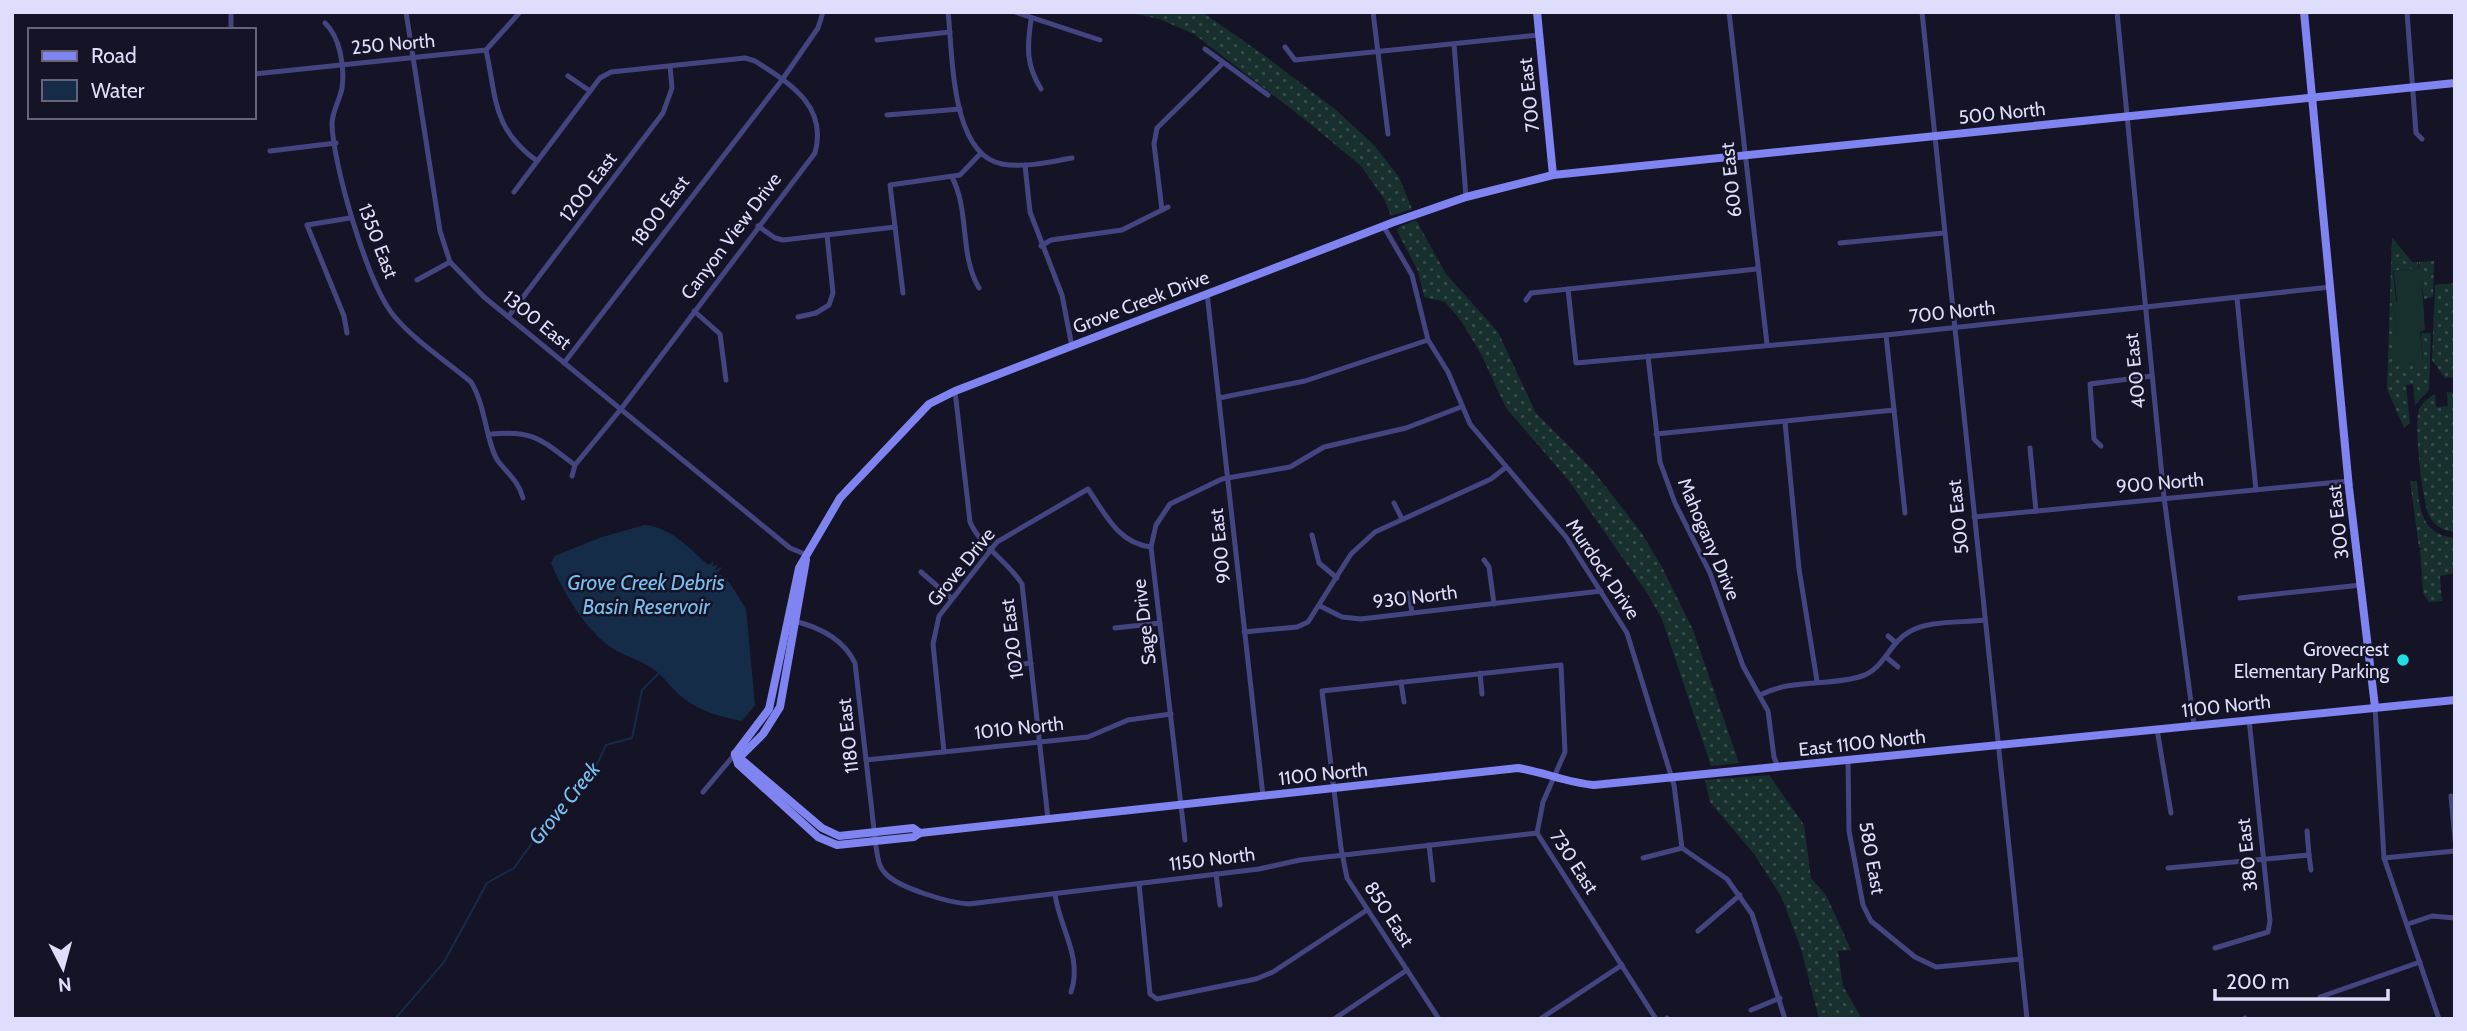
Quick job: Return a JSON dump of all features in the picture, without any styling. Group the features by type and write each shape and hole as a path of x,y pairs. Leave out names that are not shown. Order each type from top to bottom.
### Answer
{"street":[{"name":"1300 East","path":"406,12 440,231 450,262 466,282 621,410 790,548 807,555"},
{"path":"520,12 486,50 500,122 512,143 537,161"},
{"name":"1800 East","path":"564,363 782,80 818,28 823,12"},
{"path":"948,12 960,109 972,145 999,163 1025,165 1072,159"},
{"path":"1015,12 1031,20 1100,40"},
{"path":"1373,12 1388,134"},
{"name":"700 East","path":"1537,12 1553,175"},
{"name":"600 East","path":"1730,12 1766,344"},
{"name":"500 East","path":"1922,12 2027,1019"},
{"name":"400 East","path":"2117,12 2164,497 2194,725"},
{"name":"300 East","path":"2304,12 2349,481 2375,706 2384,858 2439,1019"},
{"path":"2407,12 2416,133 2422,139"},
{"path":"1031,20 1028,60 1030,72 1041,89"},
{"name":"1350 East","path":"325,23 333,30 342,65 342,88 332,125 350,218 385,303 403,326 471,382 478,393 498,460 520,487 523,498"},
{"path":"877,40 950,32"},
{"path":"1285,47 1295,60 1539,35"},
{"path":"1454,44 1466,197"},
{"path":"1205,48 1268,95"},
{"name":"250 North","path":"256,74 486,50"},
{"name":"Canyon View Drive","path":"514,192 600,78 611,72 745,58 755,61 806,98 814,113 817,144 815,153 621,410 575,465"},
{"path":"1041,246 1051,240 1133,227 1165,209 1154,144 1157,128 1223,63"},
{"name":"1200 East","path":"509,317 663,113 672,88 670,66"},
{"path":"568,76 590,91"},
{"name":"500 North","path":"1553,175 2455,83"},
{"path":"887,116 960,109"},
{"path":"270,151 335,143"},
{"path":"903,293 890,186 960,175 981,153"},
{"path":"1025,165 1030,212 1062,295 1072,347"},
{"name":"Grove Creek Drive","path":"703,792 735,754 743,754 763,734 780,707 791,620 807,555 840,498 929,404 955,391 1384,227 1466,197 1553,175"},
{"path":"952,177 961,197 969,272 979,288"},
{"path":"347,332 344,316 307,225 350,218"},
{"path":"758,226 775,238 783,240 895,228"},
{"name":"Murdock Drive","path":"1384,227 1412,275 1428,340 1448,372 1461,407 1478,436 1566,537 1627,633 1672,777 1682,848"},
{"path":"1840,243 1944,233"},
{"path":"798,317 816,313 829,305 833,293 827,235"},
{"path":"417,280 450,262"},
{"path":"1526,300 1531,293 1758,269"},
{"name":"700 North","path":"1568,289 1576,363 1886,335 2331,287"},
{"name":"900 East","path":"1207,293 1263,796"},
{"path":"2237,298 2256,490"},
{"path":"694,311 720,334 726,380"},
{"path":"1886,335 1905,513"},
{"path":"1219,398 1306,381 1428,340"},
{"name":"Mahogany Drive","path":"1648,356 1660,462 1675,503 1710,573 1742,666 1769,711 1774,757 1778,767"},
{"path":"2101,446 2094,439 2090,384 2152,376"},
{"name":"1020 East","path":"955,391 970,522 976,536 1009,563 1021,584 1048,819"},
{"name":"Sage Drive","path":"1185,840 1151,547 1156,525 1170,504 1228,477 1290,467 1324,447 1406,428 1461,407"},
{"path":"1656,434 1894,410"},
{"path":"1785,422 1799,569 1816,681"},
{"path":"491,434 529,434 575,465 572,476"},
{"path":"2030,448 2036,511"},
{"path":"1244,632 1297,627 1308,622 1360,543 1402,519 1491,479 1505,468"},
{"name":"900 North","path":"1974,517 2349,481"},
{"name":"Grove Drive","path":"944,752 933,633 939,616 951,598 991,549 1006,535 1088,489 1120,536 1135,545 1151,547"},
{"path":"1394,503 1402,519"},
{"path":"1312,536 1319,563 1336,578"},
{"path":"1484,560 1489,567 1494,604"},
{"path":"921,572 951,598"},
{"path":"2240,598 2361,585"},
{"name":"930 North","path":"1320,606 1353,619 1601,591"},
{"path":"1409,593 1412,613"},
{"name":"1180 East","path":"791,620 824,631 850,652 855,663 879,863 895,882"},
{"path":"1760,695 1784,685 1864,675 1886,657 1896,643 1917,628 1984,620"},
{"path":"1115,628 1160,623"},
{"path":"1888,636 1896,643"},
{"path":"1886,657 1898,667"},
{"path":"1008,666 1031,663"},
{"name":"730 East","path":"1480,673 1561,665 1567,737 1565,752 1543,802 1536,834 1656,1019"},
{"path":"1404,702 1401,682 1480,673 1482,694"},
{"name":"850 East","path":"1401,682 1322,691 1347,878 1439,1019"},
{"name":"1100 North","path":"2000,744 2455,700"},
{"name":"1010 North","path":"866,760 1088,737 1128,720 1171,714"},
{"name":"380 East","path":"2215,948 2267,932 2270,922 2249,719"},
{"path":"2157,729 2171,813"},
{"name":"East 1100 North","path":"1728,772 2000,744"},
{"name":"1100 North","path":"735,754 738,764 818,837 837,845 875,836 914,837 920,833 1518,768 1555,775 1577,784 1594,785 1728,772"},
{"name":"580 East","path":"1847,760 1849,831 1861,897 1871,921 1915,957 1936,967 2021,959"},
{"path":"2451,796 2455,840"},
{"path":"2306,831 2311,870"},
{"name":"1150 North","path":"895,882 956,903 969,904 1216,874 1342,855 1536,834"},
{"path":"1429,845 1433,880"},
{"path":"1643,859 1682,848 1727,879 1752,914 1780,998 1784,1019"},
{"path":"2384,858 2455,851"},
{"path":"2168,868 2308,855"},
{"path":"1216,874 1220,905"},
{"path":"1139,884 1150,993 1157,999 1265,976 1367,911"},
{"path":"1055,894 1057,912 1070,937 1075,981 1071,992"},
{"path":"1698,931 1740,895"},
{"path":"2408,924 2432,916 2455,918"},
{"path":"2320,997 2420,962"},
{"path":"1540,1019 1622,965"},
{"path":"1334,1019 1407,970"},
{"path":"1751,1010 1780,998"}],"green space":[{"path":"1127,12 1202,12 1336,110 1374,145 1399,177 1412,209 1391,216 1384,199 1361,166 1194,34 1159,19"},
{"path":"1416,220 1446,274 1498,332 1536,413 1591,468 1641,532 1662,567 1693,630 1739,763 1711,766 1662,619 1647,593 1569,481 1506,408 1481,354 1461,321 1445,302 1424,297 1418,271 1397,231 1399,227"},
{"path":"2392,237 2412,262 2418,262 2419,268 2393,271 2396,333 2393,333 2423,362 2421,333 2431,333 2429,390 2415,405 2413,384 2406,385 2410,423 2404,428 2387,389"},
{"path":"2434,261 2433,297 2424,299 2419,262"},
{"path":"2421,268 2425,330 2420,332 2423,362 2397,366 2393,333 2396,333 2393,302 2397,301 2394,271"},
{"path":"2455,283 2455,377 2445,378 2432,360 2435,285"},
{"path":"2447,392 2455,393 2455,532 2439,527 2428,512 2422,485 2418,436 2421,405 2435,394 2436,407 2448,406"},
{"path":"2410,481 2417,481 2421,510 2429,526 2435,532 2455,538 2455,573 2440,576 2442,601 2429,602 2423,593 2420,549 2424,548 2419,548"},
{"path":"1769,775 1804,825 1811,878 1826,895 1851,950 1838,951 1843,986 1862,1019 1819,1019 1801,949 1782,898 1754,854 1710,802 1705,780"}],"water":[{"name":"Grove Creek Debris Basin Reservoir","path":"644,525 671,534 708,565 714,561 712,567 718,564 715,570 722,567 718,573 729,582 746,609 755,705 742,721 696,707 651,667 609,646 583,619 562,586 551,563 555,556 599,538"}],"waterway":[{"name":"Grove Creek","path":"395,1019 444,962 487,883 514,868 570,790 584,782 593,772 606,745 632,738 642,690 659,673"}],"place":[{"name":"Grovecrest Elementary Parking","path":"2403,660"}]}
